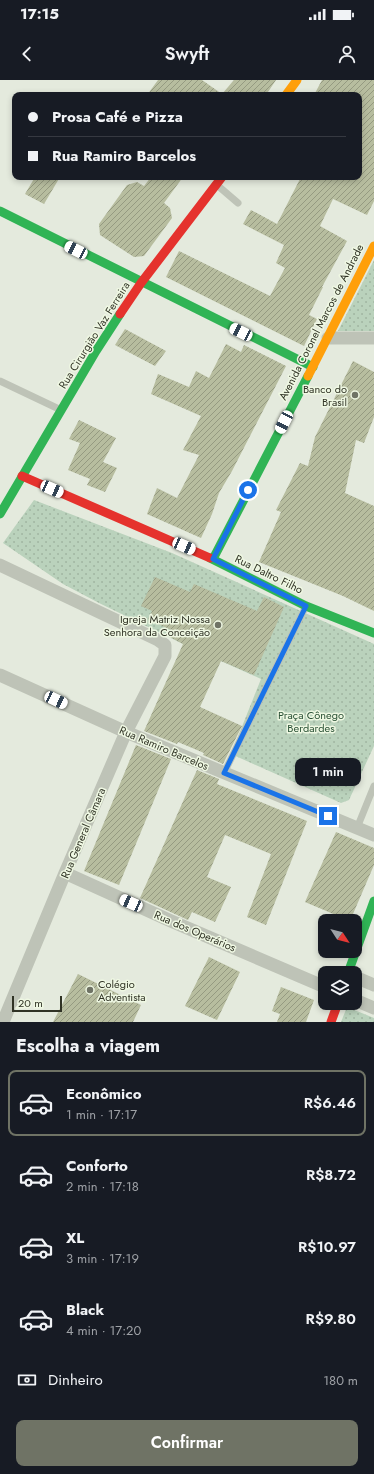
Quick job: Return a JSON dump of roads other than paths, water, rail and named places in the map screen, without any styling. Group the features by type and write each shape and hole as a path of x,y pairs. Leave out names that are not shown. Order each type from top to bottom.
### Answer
{"street":[{"path":"288,92 297,80"},
{"name":"Rua Cirurgião Vaz Ferreira","path":"0,514 96,351 141,283 220,180"},
{"path":"0,212 313,367"},
{"name":"Avenida Coronel Marcos de Andrade","path":"213,559 374,246"},
{"path":"328,338 374,338"},
{"name":"Rua Daltro Filho","path":"22,476 213,559 306,606 374,633"},
{"name":"Rua General Câmara","path":"0,565 158,640 165,645 165,656 126,732 3,1022"},
{"name":"Rua Ramiro Barcelos","path":"0,675 126,732 374,835"},
{"name":"Rua dos Operários","path":"65,873 171,921 318,984"},
{"path":"351,966 374,901"},
{"path":"362,981 374,985"},
{"path":"362,1003 374,1008"},
{"path":"330,1022 335,1010"}],"lane":[{"path":"216,185 238,203"},
{"path":"0,380 61,410"},
{"path":"224,773 306,606"},
{"path":"357,828 374,786"}],"place":[{"name":"Banco do Brasil","path":"355,395"},
{"name":"Igreja Matriz Nossa Senhora da Conceição","path":"218,625"},
{"name":"Colégio Adventista","path":"90,990"}],"park label":[{"name":"Praça Cônego Berdardes","path":"311,721"}]}
